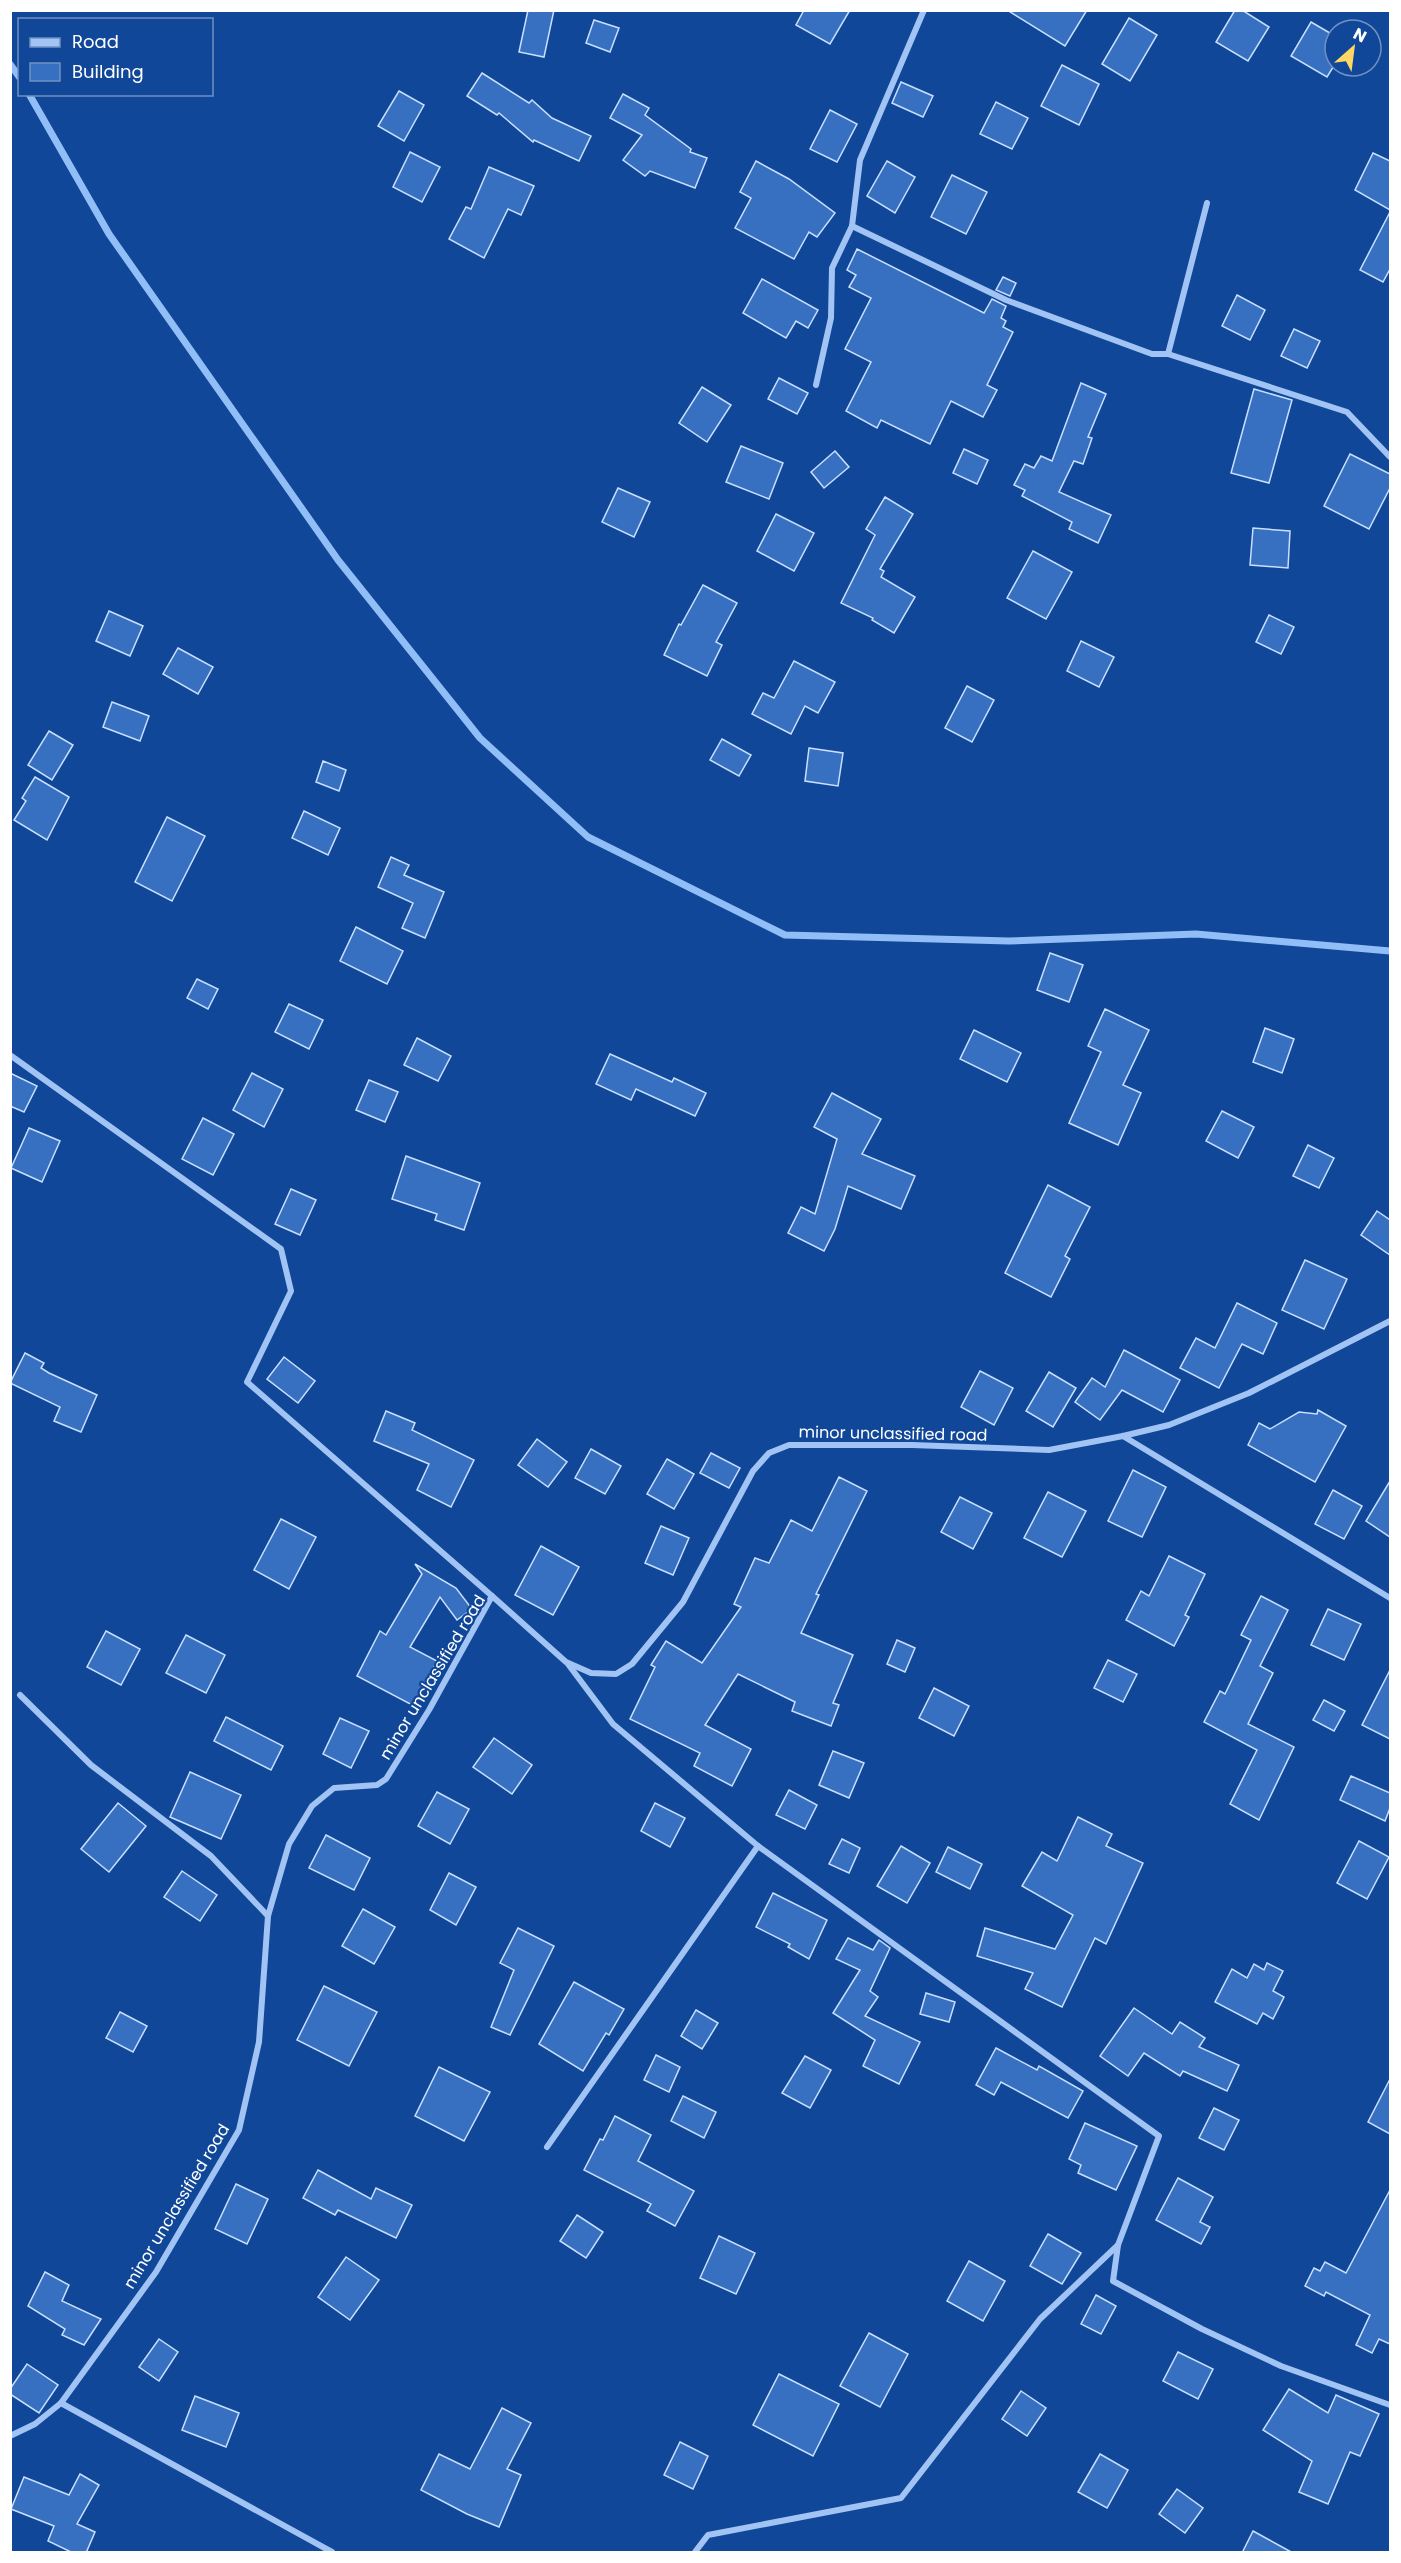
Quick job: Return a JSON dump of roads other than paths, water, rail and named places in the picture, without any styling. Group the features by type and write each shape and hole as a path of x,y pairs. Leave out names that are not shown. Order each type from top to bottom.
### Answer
{"street":[{"path":"816,386 831,318 832,268 852,226 860,160 924,10"},
{"path":"1168,354 1207,203"},
{"path":"852,226 1006,300 1152,354 1168,354 1347,412 1390,457"},
{"path":"10,1055 281,1249 291,1290 247,1382 492,1596"},
{"name":"minor unclassified road","path":"11,2436 35,2424 61,2403 156,2272 239,2130 259,2042 268,1916 289,1844 312,1806 334,1788 377,1785 386,1779 429,1710 492,1596 566,1662 591,1673 616,1674 632,1664 683,1602 753,1471 769,1453 789,1445 912,1444 1049,1450 1123,1436 1169,1425 1249,1393 1390,1321"},
{"path":"1123,1436 1390,1598"},
{"path":"566,1662 613,1724 758,1846 1160,2136 1118,2245 1113,2281 1202,2329 1281,2366 1390,2405"},
{"path":"20,1695 91,1765 211,1856 268,1916"},
{"path":"547,2147 758,1846"},
{"path":"694,2553 708,2535 901,2498 1040,2319 1118,2245"},
{"path":"61,2403 332,2553"}],"waterway":[{"path":"10,64 18,75"},
{"path":"30,96 109,234 338,560 480,738 588,837 785,935 1009,941 1196,934 1390,951"}]}
